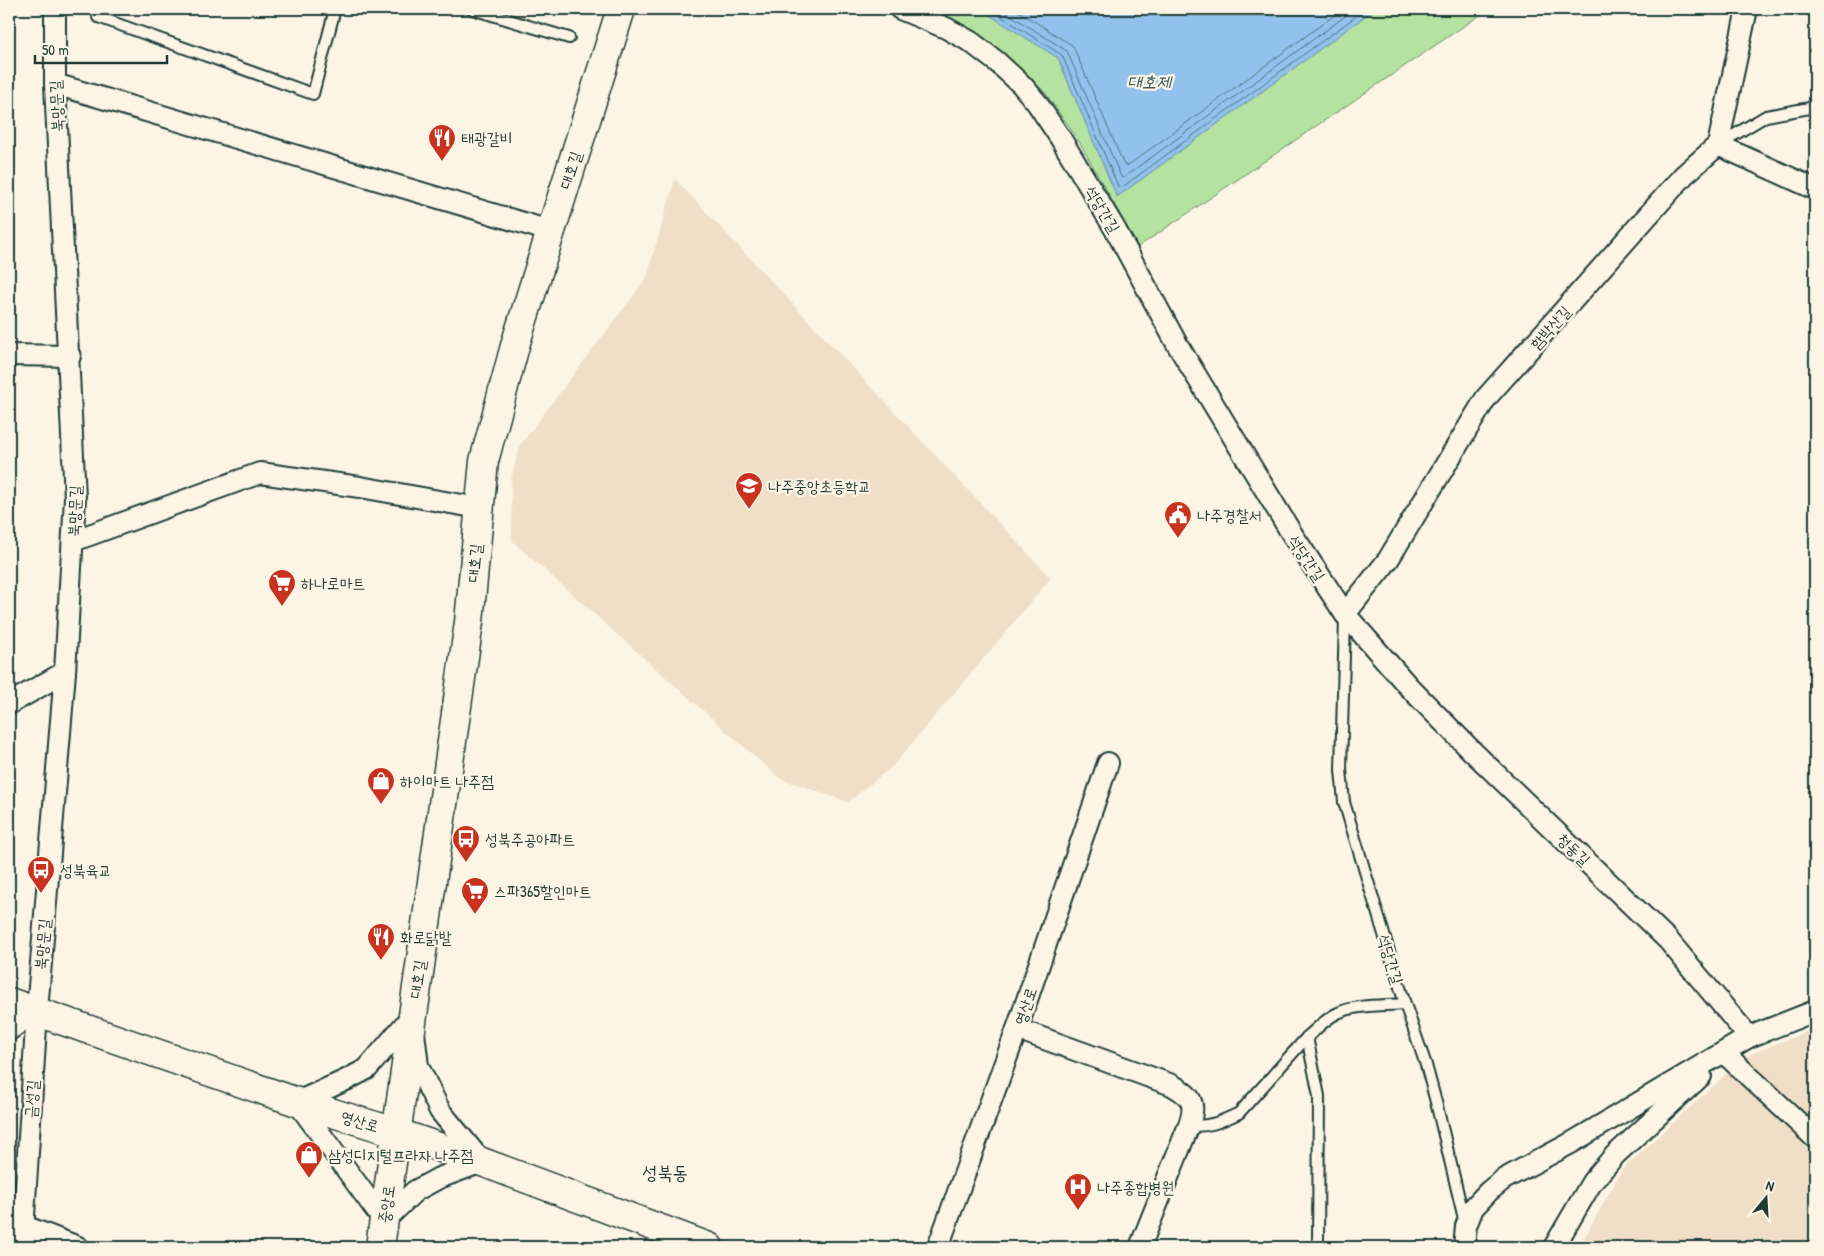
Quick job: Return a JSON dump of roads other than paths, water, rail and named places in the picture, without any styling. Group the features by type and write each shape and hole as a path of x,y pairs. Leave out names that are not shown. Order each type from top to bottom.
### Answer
{"street":[{"name":"북망문길","path":"37,1011 65,672 76,498 55,84 55,9"},
{"name":"대호길","path":"395,1132 469,622 479,508 487,452 516,342 621,9"},
{"name":"석당간길","path":"900,9 946,28 971,42 1022,85 1037,103 1115,228 1177,344 1286,526 1345,614"},
{"path":"1747,9 1718,145 1815,189"},
{"path":"55,84 550,231"},
{"name":"함박산길","path":"1345,614 1388,560 1486,398 1684,175 1718,145"},
{"path":"9,354 70,356"},
{"path":"73,541 260,473 360,487 479,508"},
{"name":"청동길","path":"1345,614 1409,687 1457,736 1668,940 1749,1037"},
{"path":"9,704 65,672"},
{"name":"영산로","path":"938,1247 1017,1028 1108,763"},
{"name":"영산로","path":"9,1002 297,1102 395,1132 482,1162 709,1247"},
{"path":"9,1030 37,1011"},
{"name":"금성길","path":"22,1247 16,1223 37,1011"},
{"path":"1464,1247 1466,1226 1473,1208 1504,1179 1571,1143 1749,1037 1815,1011"},
{"path":"412,1016 418,1066 440,1111 482,1162 439,1178 415,1192 382,1234 297,1102 367,1069 412,1016"},
{"path":"1017,1028 1172,1085 1186,1094 1191,1116 1140,1247"},
{"path":"1554,1247 1592,1182 1615,1154 1726,1054 1749,1037"},
{"path":"1726,1054 1815,1138"},
{"name":"중앙로","path":"382,1234 395,1132"},
{"path":"16,1223 78,1247"}],"lane":[{"path":"98,9 98,17 313,94 335,9"},
{"path":"472,9 569,38"},
{"name":"함박산길","path":"1718,145 1766,116 1815,107"},
{"name":"석당간길","path":"1345,614 1341,770 1344,802 1405,1004 1426,1064 1466,1226"},
{"path":"1191,1116 1202,1127 1239,1113 1307,1037 1330,1017 1339,1012 1354,1008 1405,1004"},
{"path":"1307,1037 1320,1096 1319,1247"}],"water":[{"name":"대호제","path":"980,9 1375,9 1117,197 1058,58"}],"place":[{"name":"태광갈비","path":"442,162"},
{"name":"나주중앙초등학교","path":"749,510"},
{"name":"나주경찰서","path":"1178,539"},
{"name":"하나로마트","path":"282,607"},
{"name":"하이마트 나주점","path":"381,805"},
{"name":"성북주공아파트","path":"466,863"},
{"name":"성북육교","path":"41,894"},
{"name":"스파365할인마트","path":"475,915"},
{"name":"화로닭발","path":"381,961"},
{"name":"삼성디지털프라자 나주점","path":"309,1179"},
{"name":"나주종합병원","path":"1078,1211"}],"district":[{"name":"성북동","path":"665,1172"}]}
